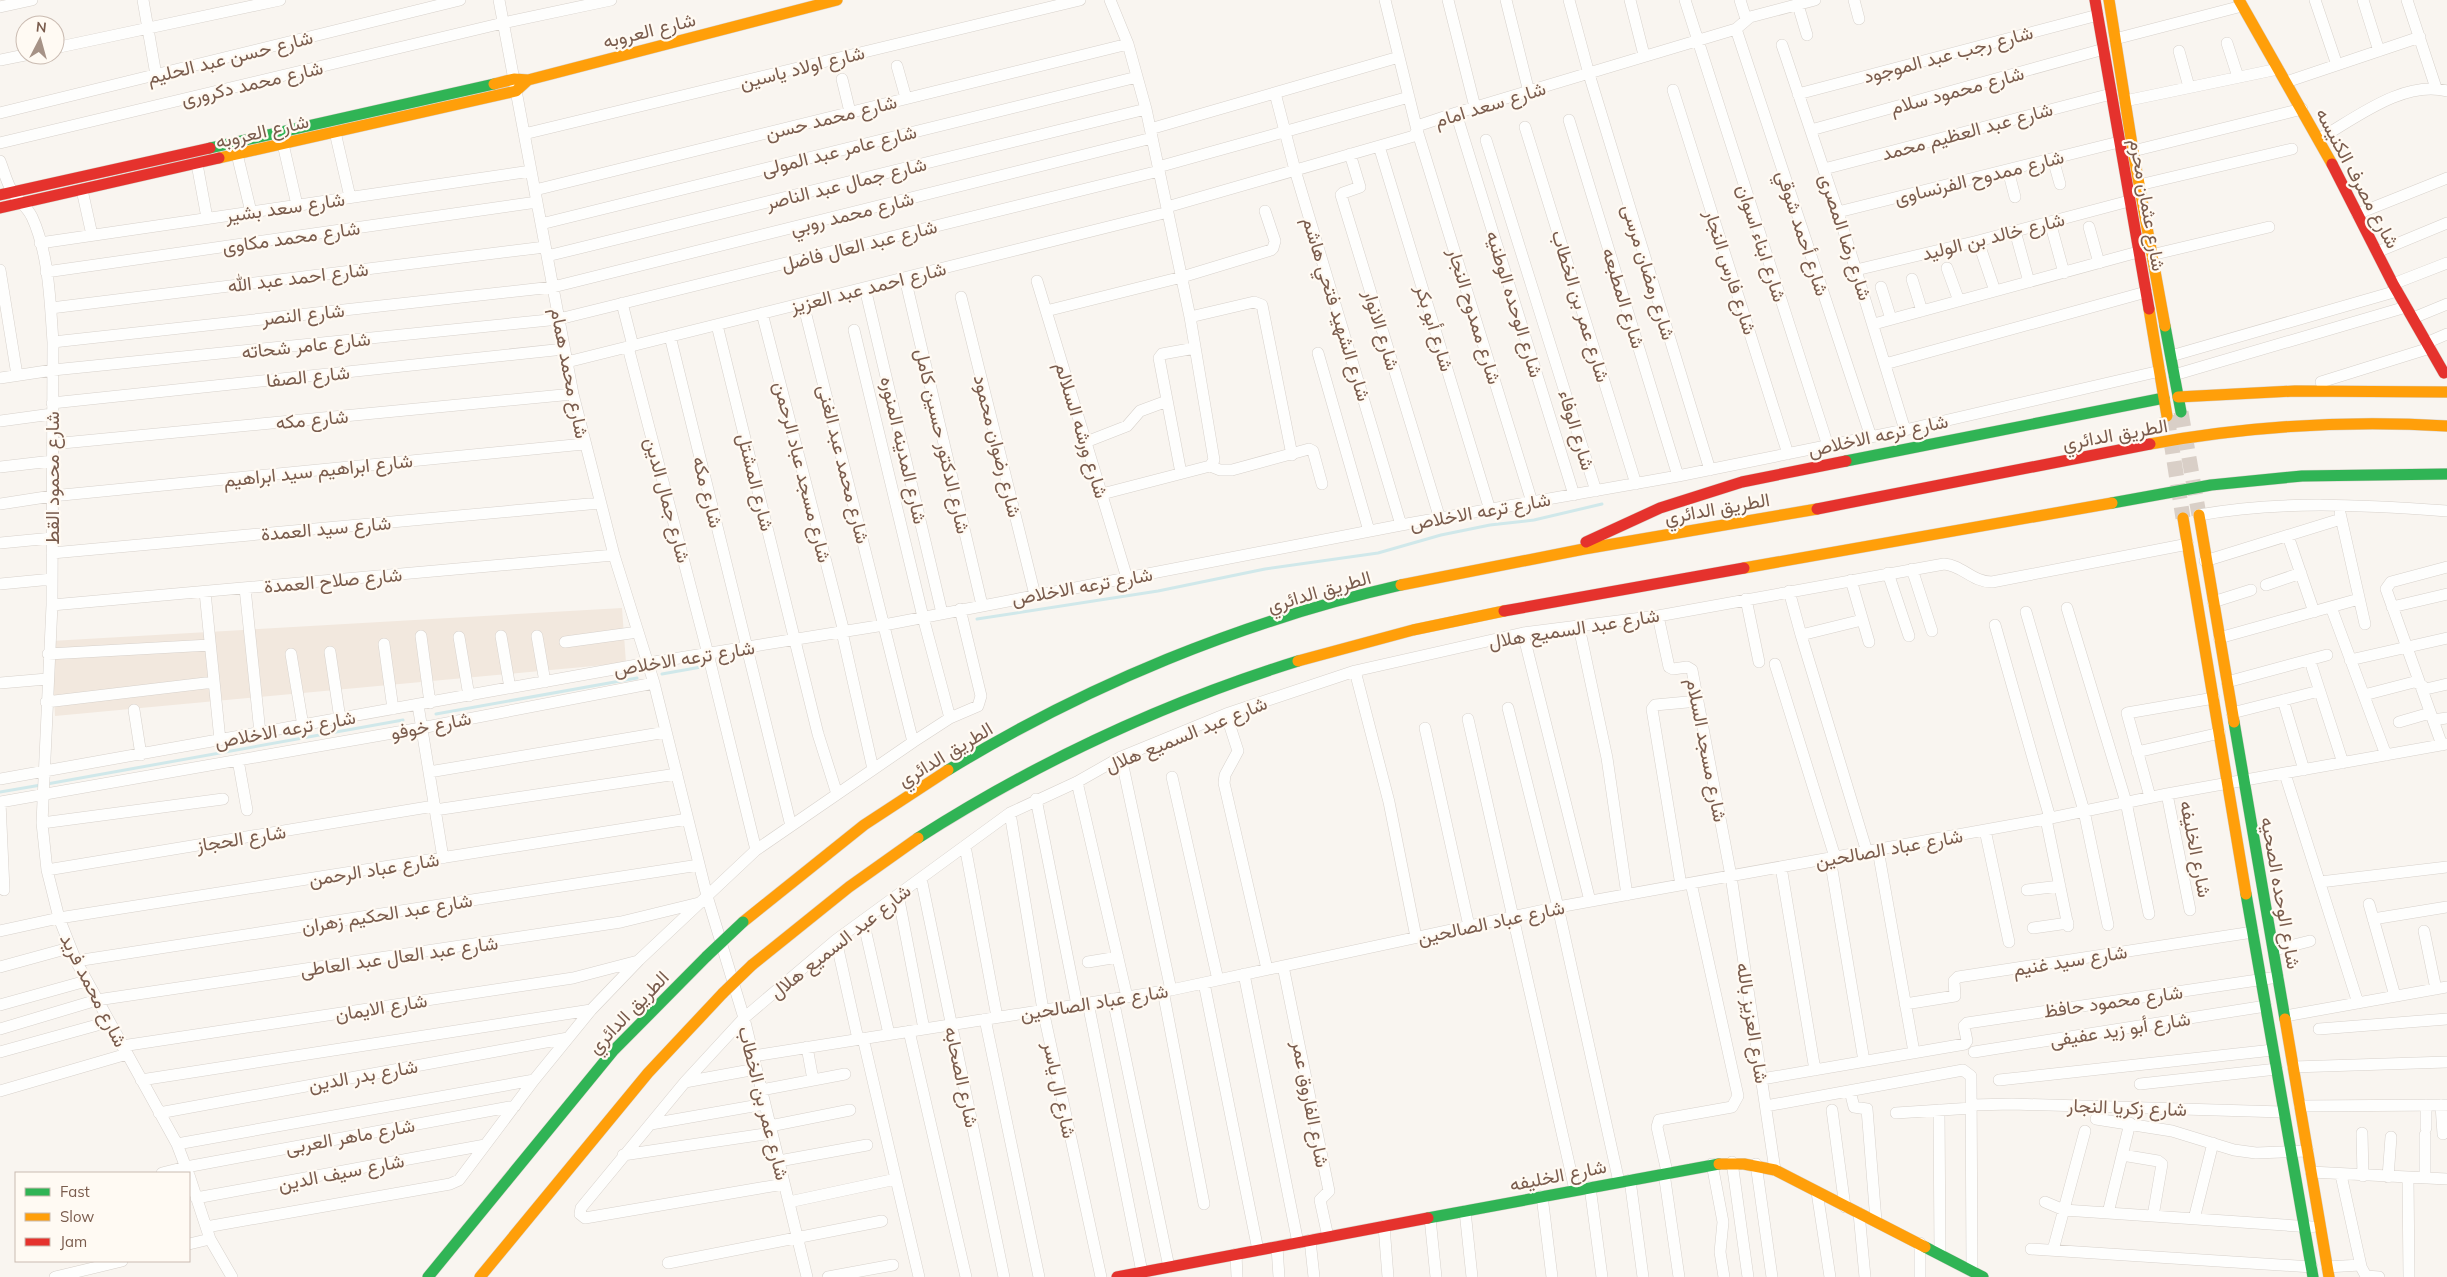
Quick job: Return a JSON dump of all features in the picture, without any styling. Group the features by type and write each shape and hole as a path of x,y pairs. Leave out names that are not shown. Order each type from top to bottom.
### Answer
{"main road":[{"name":"شارع العروبه","path":"0,208 335,132 837,0"},
{"name":"شارع عثمان محرم","path":"2096,0 2167,416"},
{"name":"شارع عثمان محرم","path":"2109,0 2151,255 2181,412"},
{"name":"شارع مصرف الكنيسه","path":"2240,3 2319,139 2395,287 2445,374"},
{"name":"شارع العروبه","path":"0,195 515,85"},
{"path":"2178,397 2295,391 2447,392"},
{"path":"1570,551 1660,508 1742,482 2164,398"},
{"name":"الطريق الدائري","path":"428,1277 613,1051 743,922 866,824 984,750 1072,702 1172,658 1256,627 1342,600 1570,551 1874,498 2150,444 2278,426 2336,422 2447,426"},
{"path":"480,1277 648,1073 752,965 873,869 948,818 1027,773 1150,714 1235,681 1322,653 1407,630 1490,613 2211,485 2321,476 2447,474"},
{"name":"شارع الوحده الصحيه","path":"2199,515 2328,1272"},
{"name":"شارع الوحده الصحيه","path":"2183,518 2283,1112 2312,1272"},
{"path":"2196,592 2210,588"},
{"path":"2254,937 2273,945"},
{"name":"شارع الخليفه","path":"1121,1277 1142,1272 1166,1271 1236,1254 1712,1164 1732,1162 1756,1164 1775,1170 1920,1243 1970,1272 1983,1277"}],"street":[{"path":"0,7 32,0"},
{"path":"143,0 156,75"},
{"path":"65,46 256,3 280,0"},
{"name":"شارع حسن عبد الحليم","path":"0,114 460,0"},
{"name":"شارع محمد همام","path":"499,0 564,349 584,444 614,555 654,683 688,819"},
{"name":"شارع محمد دكرورى","path":"0,143 612,0"},
{"name":"شارع اولاد ياسين","path":"524,134 1080,0"},
{"path":"1110,0 1128,44 1146,110 1168,209 1190,316 1214,455 1214,460 1210,466"},
{"name":"شارع ممدوح النجار","path":"1385,0 1417,130 1532,502"},
{"path":"1448,0 1475,108"},
{"path":"1506,0 1529,92"},
{"name":"شارع رمضان مرسى","path":"1569,0 1589,74 1710,470"},
{"path":"1630,0 1644,55"},
{"name":"شارع ابناء اسوان","path":"1685,0 1828,446"},
{"path":"1740,0 1746,19"},
{"name":"شارع سعد امام","path":"1168,209 1414,136 1420,125 1589,74 1644,55 1736,29 1746,19 1815,0"},
{"path":"1854,0 1859,19"},
{"path":"2315,0 2337,65"},
{"path":"2363,0 2379,51"},
{"path":"2319,139 2401,93 2412,90 2442,90 2407,0"},
{"path":"2115,39 2240,3"},
{"path":"1798,5 1807,35"},
{"name":"شارع رجب عبد الموجود","path":"1798,94 2098,15"},
{"name":"شارع أحمد شوقي","path":"1736,29 1870,437"},
{"path":"2286,82 2420,37"},
{"path":"2227,43 2238,77"},
{"name":"شارع محمد حسن","path":"534,190 1128,44"},
{"name":"شارع رضا المصرى","path":"1782,46 1874,324 1905,430"},
{"name":"شارع محمود سلام","path":"1811,130 2104,49"},
{"path":"2180,51 2189,87"},
{"path":"0,60 15,57"},
{"name":"شارع محمد روبي","path":"553,288 1151,134 1275,92 1400,57"},
{"path":"897,66 906,98"},
{"path":"2125,102 2278,69"},
{"name":"شارع عامر عبد المولى","path":"541,224 1137,77"},
{"path":"842,79 850,112"},
{"name":"شارع فارس النجار","path":"1673,90 1788,454"},
{"name":"شارع الشهيد فتحي هاشم","path":"1275,92 1295,170 1401,525"},
{"name":"شارع عبد العظيم محمد","path":"1824,169 2111,94"},
{"name":"شارع عبد العال فاضل","path":"559,319 1158,169 1285,131 1409,97"},
{"path":"2133,151 2302,109"},
{"name":"شارع جمال عبد الناصر","path":"546,251 1146,110"},
{"name":"شارع الوحده الوطنيه","path":"1456,113 1574,495"},
{"name":"شارع المطبعه","path":"1569,120 1678,476"},
{"name":"شارع عمر بن الخطاب","path":"1525,127 1636,484"},
{"path":"335,132 350,197"},
{"name":"شارع الوفاء","path":"1486,140 1596,491"},
{"name":"شارع ممدوح الفرنساوى","path":"1838,212 2119,142"},
{"path":"283,144 297,205"},
{"name":"شارع أبو بكر","path":"1379,146 1490,510"},
{"path":"2139,185 2292,149"},
{"path":"237,154 251,212"},
{"name":"شارع الانوار","path":"1350,154 1360,187 1342,192 1341,195 1440,519"},
{"path":"2053,159 2060,184"},
{"path":"0,161 13,193"},
{"path":"197,164 207,218"},
{"path":"2008,170 2015,197"},
{"name":"شارع سعد بشير","path":"40,243 531,171"},
{"path":"2357,214 2447,178"},
{"path":"82,190 92,235"},
{"name":"شارع محمود القط","path":"13,193 23,203 34,224 40,243 51,308 53,342 52,605 48,654 43,795"},
{"name":"شارع خالد بن الوليد","path":"1856,270 1978,241 2129,201"},
{"name":"شارع محمد مكاوى","path":"46,272 537,202"},
{"name":"شارع احمد عبد العزيز","path":"567,362 905,278 1168,209"},
{"path":"1046,311 1182,277 1274,248 1275,241 1265,211"},
{"path":"2050,222 2064,272"},
{"path":"2377,252 2447,223"},
{"path":"2089,227 2099,263"},
{"path":"2151,255 2269,227"},
{"path":"2015,231 2029,282"},
{"path":"1978,241 1995,291"},
{"name":"شارع احمد عبد الله","path":"51,308 546,251"},
{"path":"1874,324 2138,252"},
{"path":"2170,356 2395,287 2447,263"},
{"path":"1947,268 1959,301"},
{"path":"0,270 17,375"},
{"name":"شارع الدكتور حسين كامل","path":"905,278 982,605"},
{"path":"1912,279 1922,311"},
{"name":"شارع ورشه السلالم","path":"1037,281 1127,578"},
{"path":"1881,287 1891,319"},
{"name":"شارع النصر","path":"53,342 553,288"},
{"name":"شارع المدينه المنوره","path":"865,288 942,613"},
{"path":"1886,364 2146,292"},
{"name":"شارع رضوان محمود","path":"961,297 1035,595"},
{"path":"1190,316 1254,302 1262,305 1292,454"},
{"name":"شارع جمال الدين","path":"622,303 630,346 756,850"},
{"name":"شارع محمد عبد الغنى","path":"803,303 913,742"},
{"path":"2413,318 2447,304"},
{"path":"2174,375 2406,307"},
{"name":"شارع مسجد عباد الرحمن","path":"762,313 843,632 872,769"},
{"name":"شارع عامر شحاته","path":"0,378 53,370 559,319"},
{"name":"شارع المشتل","path":"717,325 818,734 838,794"},
{"path":"854,330 923,617 950,718"},
{"path":"2321,382 2428,345 2447,334"},
{"name":"شارع مكه","path":"670,336 791,826"},
{"path":"1181,473 1160,356 1195,348"},
{"name":"شارع الصفا","path":"0,421 52,408 564,349"},
{"path":"1318,353 1369,531"},
{"name":"شارع ترعه الاخلاص","path":"0,779 648,663 884,625 1401,525 1636,484 1905,430 2160,371"},
{"name":"شارع مكه","path":"52,444 573,394"},
{"path":"1086,442 1127,426 1140,411 1167,401"},
{"name":"شارع ابراهيم سيد ابراهيم","path":"0,504 52,496 584,444"},
{"path":"1102,494 1210,466 1220,470 1232,470 1309,449 1313,452 1322,484"},
{"path":"0,467 52,461"},
{"name":"شارع سيد العمدة","path":"52,553 600,503"},
{"path":"2199,515 2235,508 2338,504 2447,511"},
{"path":"2338,504 2365,624"},
{"path":"2206,561 2341,519"},
{"path":"2288,536 2314,612"},
{"path":"0,543 52,538"},
{"name":"شارع عبد السميع هلال","path":"784,1184 585,1218 580,1214 580,1211 623,1155 685,1082 744,1018 836,940 1010,813 1077,782 1121,757 1226,714 1355,670 1523,633 1658,616 1944,564 1959,568 1974,579 1992,582 2188,544"},
{"name":"شارع صلاح العمدة","path":"52,605 614,555"},
{"path":"2444,744 2419,683 2386,589 2391,582 2447,567"},
{"path":"1912,569 1932,631"},
{"path":"1888,573 1909,636"},
{"path":"2266,585 2301,573"},
{"path":"0,584 52,579"},
{"path":"1851,580 1869,642"},
{"path":"245,588 260,733"},
{"path":"2213,602 2251,590"},
{"path":"1762,1079 1914,1052 1873,851 1801,635 1789,591"},
{"path":"205,592 220,740"},
{"path":"2392,607 2447,594"},
{"path":"1746,599 1759,662"},
{"path":"2219,638 2359,599"},
{"path":"2330,607 2386,755"},
{"path":"2066,608 2126,802 2149,914"},
{"path":"206,1228 450,1184 459,1180 534,1080 591,1010 639,960 756,850 872,769 950,718 978,706 981,696 960,609"},
{"path":"2026,612 2084,811 2108,925"},
{"name":"شارع مسجد السلام","path":"1658,616 1669,667 1691,669 1731,876"},
{"path":"1801,635 1862,620"},
{"path":"1994,625 2048,819 2068,925 2033,928"},
{"path":"1579,627 1607,758 1628,895"},
{"path":"565,642 638,632"},
{"path":"1523,633 1590,901"},
{"path":"421,636 430,703"},
{"path":"501,636 510,688"},
{"path":"537,636 545,682"},
{"path":"459,637 469,696"},
{"path":"2350,660 2447,638"},
{"path":"384,644 393,709"},
{"path":"48,654 210,645"},
{"path":"330,652 340,719"},
{"path":"291,654 303,726"},
{"path":"2227,682 2326,655"},
{"path":"1776,664 1833,858 1864,1061"},
{"path":"2312,667 2343,763"},
{"path":"1355,670 1389,802 1416,937"},
{"path":"0,683 47,679"},
{"path":"46,702 214,682"},
{"name":"شارع خوفو","path":"0,802 421,728 654,683"},
{"path":"2419,683 2426,689 2447,684"},
{"path":"2364,695 2419,683"},
{"path":"2232,713 2320,691"},
{"path":"2150,797 2126,715 2129,712 2214,698"},
{"path":"2283,700 2304,770"},
{"path":"1679,1277 1666,1173 1657,1127 1660,1120 1732,1107 1738,1096 1686,884 1652,712 1655,705 1698,701"},
{"path":"418,705 443,858"},
{"path":"1508,708 1624,1181 1643,1277"},
{"path":"134,710 141,755"},
{"path":"1226,714 1238,751 1225,775 1224,783 1267,969"},
{"path":"2399,722 2432,717 2447,718"},
{"path":"1468,719 1575,1190"},
{"path":"1425,728 1468,926"},
{"path":"429,772 666,732"},
{"path":"2137,752 2220,732"},
{"name":"شارع عباد الصالحين","path":"753,1056 1167,991 1558,907 2048,819 2150,797 2444,744"},
{"path":"1121,757 1167,991 1204,1204"},
{"path":"238,760 247,810"},
{"name":"شارع الحجاز","path":"47,870 435,808 677,774"},
{"path":"2285,774 2358,1003"},
{"path":"1172,776 1218,980"},
{"path":"1077,782 1127,997"},
{"name":"شارع الخليفه","path":"2167,794 2190,910"},
{"name":"شارع محمد فريد","path":"43,795 42,823 47,870 59,918 70,948 108,1022 177,1144 188,1172"},
{"path":"42,823 223,798"},
{"path":"1036,800 1142,1272"},
{"path":"0,802 4,890"},
{"name":"شارع ال ياسر","path":"1010,813 1043,1010 1101,1277"},
{"name":"شارع عمر بن الخطاب","path":"688,819 699,865 703,899 717,930 744,1018 807,1277"},
{"name":"شارع عباد الرحمن","path":"0,930 59,918 688,819"},
{"path":"1985,830 2009,942"},
{"path":"964,846 991,1018 1039,1277"},
{"name":"شارع عبد الحكيم زهران","path":"76,962 699,865"},
{"path":"1781,867 1815,1070"},
{"path":"2320,882 2447,867"},
{"name":"شارع العزيز بالله","path":"1731,876 1775,1170"},
{"name":"شارع الصحابه","path":"921,878 1004,1277"},
{"path":"2027,890 2060,886"},
{"path":"898,895 924,1029"},
{"name":"شارع عبد العال عبد العاطى","path":"0,1029 97,1000 621,922 703,899"},
{"path":"2369,904 2395,996"},
{"path":"2373,919 2447,907"},
{"path":"863,920 889,1034"},
{"path":"2285,1016 2442,988 2424,931"},
{"name":"شارع سيد غنيم","path":"1905,1004 1955,996 1954,981 1958,977 2254,937"},
{"path":"836,940 919,1277"},
{"path":"2273,945 2310,941"},
{"path":"0,967 70,948"},
{"path":"1088,962 1118,957"},
{"name":"شارع الايمان","path":"124,1050 573,978 639,960"},
{"name":"شارع الفاروق عمر","path":"1283,966 1329,1191 1320,1200 1328,1237"},
{"path":"1244,974 1298,1243"},
{"name":"شارع محمود حافظ","path":"1914,1052 1965,1044 1967,1041 1964,1027 1967,1023 2278,977"},
{"path":"0,1005 86,981"},
{"path":"1204,983 1258,1250"},
{"path":"1113,999 1166,1271"},
{"name":"شارع أبو زيد عفيفى","path":"1974,1052 2266,1006"},
{"path":"141,1080 591,1010"},
{"path":"2319,1029 2447,1019"},
{"path":"0,1052 108,1022"},
{"path":"909,1031 966,1277"},
{"name":"شارع بدر الدين","path":"159,1113 568,1038"},
{"path":"807,1047 813,1080"},
{"path":"0,1091 124,1050"},
{"path":"1999,1080 2274,1050"},
{"path":"2294,1067 2447,1062"},
{"path":"685,1082 756,1069"},
{"path":"2140,1084 2277,1069"},
{"path":"1766,1106 1964,1070 1971,1076 1972,1107 1970,1272"},
{"path":"761,1090 845,1074"},
{"path":"177,1144 534,1080"},
{"path":"1850,1091 1854,1107 1867,1109 1876,1221"},
{"path":"651,1124 765,1104"},
{"name":"شارع زكريا النجار","path":"1896,1113 2012,1104 2283,1112"},
{"path":"2425,1178 2426,1105"},
{"path":"2300,1106 2444,1105 2443,1134"},
{"name":"شارع ماهر العربى","path":"188,1172 515,1106"},
{"path":"623,1155 771,1129 850,1110"},
{"path":"1832,1110 1846,1207"},
{"path":"1939,1110 1940,1254"},
{"path":"2096,1119 2172,1131 2234,1150 2256,1153 2308,1151"},
{"path":"2108,1213 2130,1123"},
{"path":"2053,1250 2085,1131"},
{"path":"2362,1133 2363,1176"},
{"path":"2388,1177 2391,1137"},
{"path":"2194,1219 2213,1143"},
{"name":"شارع سيف الدين","path":"194,1203 485,1145"},
{"path":"779,1161 867,1145"},
{"path":"2122,1155 2158,1161 2162,1164 2154,1216"},
{"path":"1732,1162 1748,1277"},
{"path":"1712,1164 1723,1222 1720,1252 1724,1277"},
{"path":"1756,1164 1772,1277"},
{"path":"2311,1172 2447,1179"},
{"path":"2341,1175 2361,1266 2366,1276 2378,1277"},
{"path":"2408,1178 2409,1277"},
{"path":"789,1202 896,1179"},
{"name":"شارع محمد فريد","path":"190,1182 194,1203 210,1239 232,1277"},
{"path":"1590,1187 1602,1277"},
{"path":"1817,1192 1830,1277"},
{"path":"1542,1196 1552,1277"},
{"path":"2045,1202 2064,1210 2321,1228"},
{"path":"1465,1211 1472,1277"},
{"path":"1859,1213 1865,1277"},
{"path":"1430,1218 1436,1277"},
{"path":"668,1263 882,1221"},
{"path":"1384,1226 1388,1277"},
{"path":"190,1244 210,1239"},
{"path":"1310,1240 1314,1277"},
{"path":"1920,1243 1920,1277"},
{"path":"1277,1247 1279,1277"},
{"path":"2032,1248 2312,1272"},
{"path":"1236,1254 1237,1277"},
{"path":"54,1277 118,1262"},
{"path":"828,1277 893,1265"},
{"path":"2328,1272 2361,1266"}],"shaded area":[{"path":"622,608 626,663 55,716 51,641"}],"waterway":[{"path":"977,619 1158,591 1265,569 1378,553 1441,535 1490,525 1534,520 1602,504"},
{"path":"662,674 701,667"},
{"path":"436,714 637,678"},
{"path":"47,784 403,720"},
{"path":"0,792 41,785"}],"tunnel":[{"path":"2181,412 2199,515"},
{"path":"2167,416 2183,518"}],"traffic: fast":[{"path":"210,148 494,84"},
{"path":"2165,326 2181,412"},
{"path":"1846,461 2164,398"},
{"path":"2112,503 2211,485 2302,476 2447,474"},
{"path":"948,770 1055,710 1167,659 1283,617 1401,585"},
{"path":"918,838 1009,784 1102,737 1198,696 1298,661"},
{"path":"2234,722 2285,1019"},
{"path":"2246,894 2313,1277"},
{"path":"707,956 743,922"},
{"path":"428,1277 613,1051 707,956"},
{"path":"1428,1218 1719,1164"},
{"path":"1925,1247 1983,1277"}],"traffic: slow":[{"path":"494,84 514,79 528,80 837,0"},
{"path":"2109,0 2133,151 2165,326"},
{"path":"2239,0 2332,164"},
{"path":"219,158 516,91 528,80"},
{"path":"2149,309 2167,416"},
{"path":"2178,397 2295,391 2447,392"},
{"path":"2150,444 2224,433 2298,426 2335,424 2447,426"},
{"path":"1744,568 2112,503"},
{"path":"1401,585 1584,549 1817,509"},
{"path":"2199,515 2234,722"},
{"path":"2183,518 2246,894"},
{"path":"1298,661 1413,630 1504,611"},
{"path":"743,922 864,825 948,770"},
{"path":"752,965 849,887 918,838"},
{"path":"723,993 752,965"},
{"path":"480,1277 648,1073 723,993"},
{"path":"2285,1019 2329,1277"},
{"path":"1719,1164 1744,1164 1775,1170 1925,1247"}],"traffic: jam":[{"path":"2095,0 2149,309"},
{"path":"0,195 210,148"},
{"path":"0,208 219,158"},
{"path":"2332,164 2393,284 2444,373"},
{"path":"1817,509 2150,444"},
{"path":"1586,542 1660,508 1742,482 1846,461"},
{"path":"1504,611 1744,568"},
{"path":"1117,1277 1428,1218"}]}
